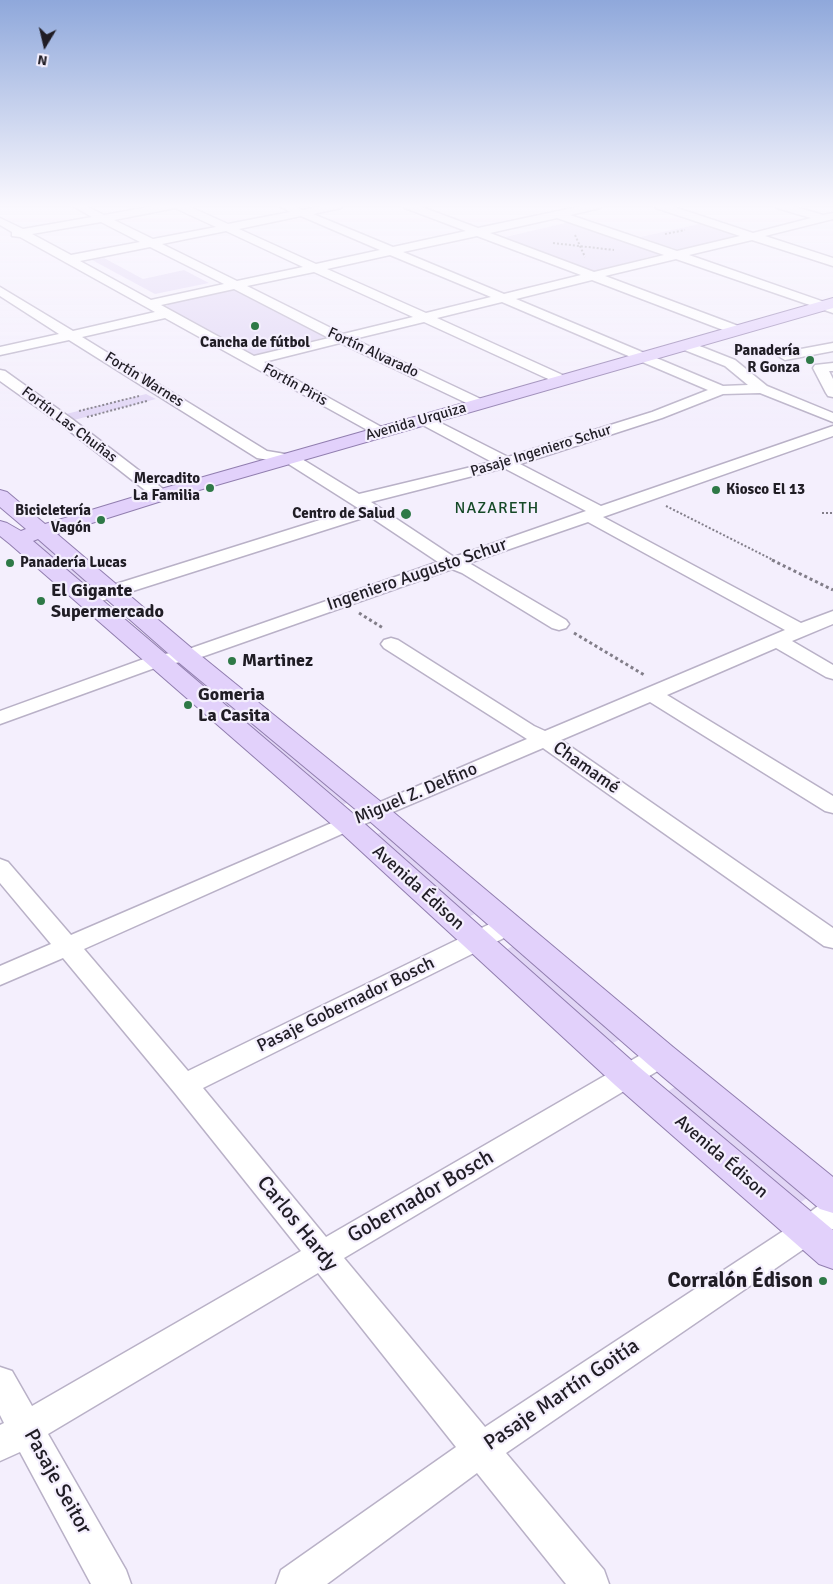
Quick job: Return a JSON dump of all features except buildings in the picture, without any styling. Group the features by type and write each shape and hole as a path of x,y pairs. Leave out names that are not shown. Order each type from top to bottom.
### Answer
{"main road":[{"name":"Avenida Urquiza","path":"555,377 687,346 729,328 808,301 831,303"},
{"name":"Avenida Urquiza","path":"13,532 155,491 263,455 373,429 473,401 555,377 628,352 831,303"},
{"name":"Avenida Urquiza","path":"155,491 291,459 373,429 424,420 473,401"},
{"name":"Avenida Édison","path":"0,496 13,532 99,595 361,818 509,925 661,1056 833,1198"},
{"name":"Avenida Édison","path":"361,818 476,941 627,1076 820,1222 833,1253"}],"street":[{"name":"Fortín Piris","path":"107,280 373,429"},
{"name":"Fortín Alvarado","path":"223,280 473,401"},
{"path":"150,304 262,280"},
{"path":"342,280 555,377"},
{"path":"462,280 721,390 762,389"},
{"path":"251,361 576,280"},
{"path":"602,280 729,328"},
{"path":"748,280 808,301"},
{"name":"Fortín Warnes","path":"0,291 263,455 291,459"},
{"path":"0,351 166,314"},
{"path":"687,346 730,363 762,389 833,418"},
{"path":"785,356 833,346"},
{"path":"826,367 833,393"},
{"name":"Fortín Las Chuñas","path":"0,374 63,419 155,491"},
{"name":"Pasaje Ingeniero Schur","path":"99,595 364,505 506,463 657,415 721,390"},
{"path":"424,420 506,463 801,630"},
{"name":"Ingeniero Augusto Schur","path":"0,718 833,431"},
{"path":"808,439 833,442"},
{"path":"291,459 451,563 468,569 559,624"},
{"name":"Miguel Z. Delfino","path":"0,976 361,818 833,617"},
{"path":"777,640 833,673"},
{"name":"Chamamé","path":"391,644 526,732 545,739 833,940"},
{"path":"659,691 833,806"},
{"name":"Carlos Hardy","path":"0,867 184,1084 590,1584"},
{"name":"Pasaje Gobernador Bosch","path":"184,1084 509,925"},
{"name":"Gobernador Bosch","path":"14,1436 661,1056"},
{"name":"Pasaje Martín Goitía","path":"295,1584 482,1449 820,1222"},
{"name":"Pasaje Seitor","path":"0,1382 14,1436 112,1584"}],"path":[{"path":"63,419 163,393"},
{"path":"63,419 163,393"},
{"path":"646,496 833,590"},
{"path":"822,513 833,513"},
{"path":"341,602 390,633 391,644"},
{"path":"559,624 659,691"}],"shaded area":[{"path":"129,280 203,280 209,283 155,294"},
{"path":"233,288 331,336 254,355 166,307 170,302"},
{"path":"146,394 156,399 70,421 62,415"},
{"path":"40,539 97,589 91,591 33,541"},
{"path":"188,667 350,802 344,804 182,669"},
{"path":"385,831 477,913 466,918 374,835"},
{"path":"516,944 624,1037 611,1044 504,951"},
{"path":"678,1085 810,1196 798,1204 667,1092"}],"place":[{"name":"Cancha de fútbol","path":"255,326"},
{"name":"Panadería R Gonza","path":"810,360"},
{"name":"Mercadito La Familia","path":"210,488"},
{"name":"Kiosco El 13","path":"716,490"},
{"name":"Centro de Salud","path":"406,514"},
{"name":"Bicicletería Vagón","path":"101,520"},
{"name":"Panadería Lucas","path":"10,563"},
{"name":"El Gigante Supermercado","path":"41,601"},
{"name":"Martinez","path":"232,661"},
{"name":"Gomeria La Casita","path":"188,705"},
{"name":"Corralón Édison","path":"823,1281"}],"district":[{"name":"NAZARETH","path":"497,509"}]}
